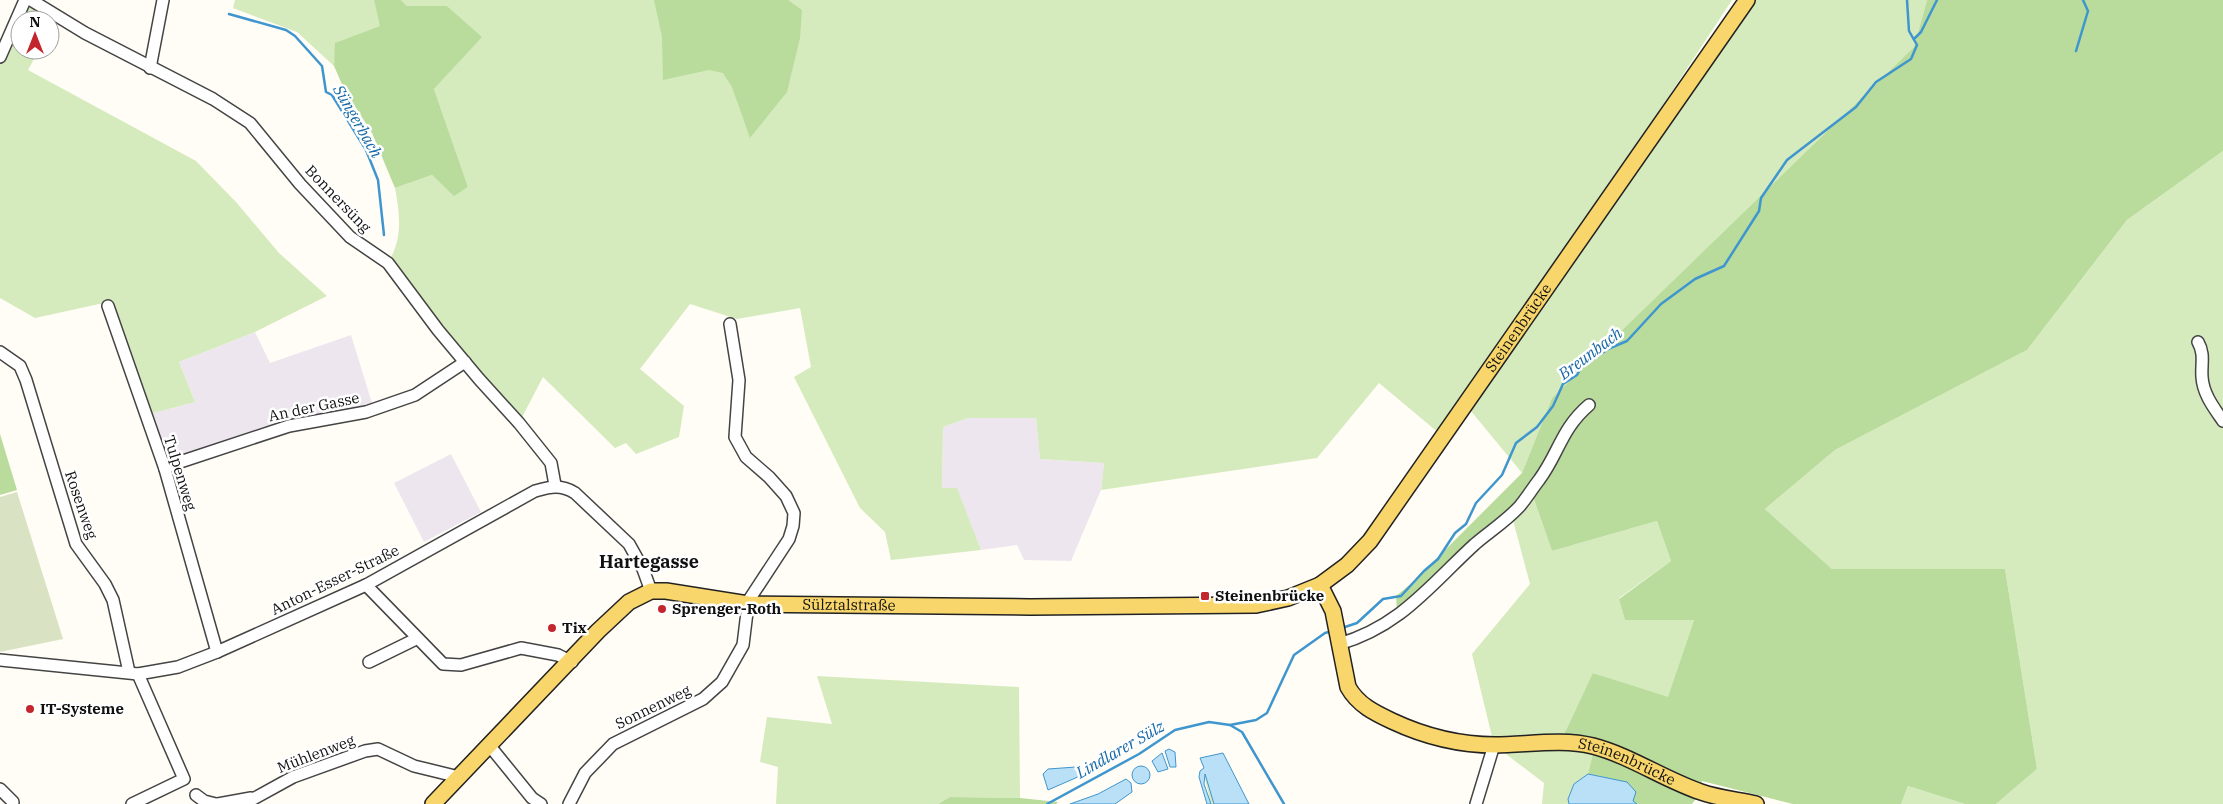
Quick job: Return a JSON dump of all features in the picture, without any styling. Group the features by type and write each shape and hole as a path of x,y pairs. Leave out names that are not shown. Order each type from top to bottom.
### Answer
{"main road":[{"name":"Steinenbrücke","path":"1747,0 1603,204 1370,541 1347,565 1320,585 1333,611 1348,688 1353,696 1375,713 1430,736 1462,744 1494,746 1560,743 1590,745 1620,754 1701,792 1756,804"},
{"name":"Sülztalstraße","path":"650,591 666,591 748,603 1022,607 1222,606 1256,605 1288,598 1320,585"},
{"path":"433,804 458,776 572,662 598,632 629,602 650,591"}],"street":[{"path":"0,57 26,0"},
{"name":"Bonnersüng","path":"31,0 85,33 213,99 250,123 300,184 350,237 388,263 478,379 519,422 551,463 555,486"},
{"path":"150,68 163,0"},
{"name":"Tulpenweg","path":"108,306 164,469 217,652"},
{"path":"730,324 739,380 735,437 746,457 770,477 786,496 794,513 789,539 748,603"},
{"path":"2198,342 2203,351 2202,379 2207,396 2223,421"},
{"name":"Rosenweg","path":"0,352 20,366 24,375 76,544 113,600 134,673 184,779 132,804"},
{"name":"An der Gasse","path":"164,469 171,464 289,426 366,412 407,398 465,362"},
{"path":"1338,634 1360,638 1407,610 1475,545 1519,507 1549,467 1558,444 1575,417 1589,405"},
{"path":"555,486 575,492 629,544 643,569 650,591"},
{"name":"Anton-Esser-Straße","path":"0,660 134,673 178,667 217,652 366,585 535,491 555,486"},
{"path":"366,585 416,639 443,664 461,665 521,648 558,655 572,662"},
{"name":"Sonnenweg","path":"569,804 585,773 613,744 703,700 722,682 743,645 748,603"},
{"path":"369,662 416,639"},
{"path":"489,746 532,798 541,804"},
{"path":"1476,804 1494,746"},
{"name":"Mühlenweg","path":"249,801 294,776 365,751 378,749 414,766 458,776"},
{"path":"0,789 13,802"},
{"path":"196,794 204,801 217,804 249,801"}],"shaded area":[{"path":"255,332 270,363 351,335 372,403 166,460 150,414 195,402 179,362"},
{"path":"968,418 1036,418 1040,459 1104,463 1101,490 1071,561 1024,560 1017,545 981,550 957,489 942,488 943,427"},
{"path":"451,454 481,512 424,542 394,483"}],"green space":[{"path":"235,0 374,0 381,26 336,43 334,66 297,32 233,8"},
{"path":"374,0 401,0 407,6 447,6 482,37 434,89 468,187 454,196 432,175 395,188 372,133 344,89 334,66 335,43 380,26"},
{"path":"401,0 1732,0 1598,204 1440,434 1379,383 1317,458 1101,490 1104,463 1040,459 1036,418 968,418 943,427 942,488 957,488 981,550 891,560 885,532 860,508 794,377 811,367 800,308 737,319 690,304 640,369 684,406 679,437 636,454 626,443 615,448 543,377 519,423 388,263 396,245 399,226 395,188 432,175 454,195 468,187 434,89 481,37 447,6 407,6"},
{"path":"654,0 788,0 802,10 800,38 787,92 750,138 732,87 723,73 709,70 663,80 662,37"},
{"path":"1754,0 1927,0 1914,47 1552,398 1522,473 1466,405"},
{"path":"1927,0 2223,0 2223,151 2127,220 2027,350 1835,450 1765,509 1832,569 2005,569 2037,769 1996,804 1965,804 1908,786 1901,804 1793,804 1702,781 1701,792 1692,804 1637,804 1633,801 1627,782 1588,774 1596,741 1564,735 1593,673 1668,697 1694,620 1625,620 1619,599 1671,561 1657,521 1552,551 1529,485 1510,509 1397,611 1396,596 1412,583 1522,473 1552,398 1914,47"},
{"path":"29,2 40,10 25,10"},
{"path":"10,39 10,60 34,60 28,70 196,161 236,202 279,253 327,296 255,332 179,362 195,402 150,414 113,301 35,318 0,298 0,56"},
{"path":"2223,151 2223,804 1996,804 2037,769 2005,569 1832,569 1765,509 1835,450 2027,350 2127,220"},
{"path":"0,434 17,490 0,495"},
{"path":"1529,485 1552,551 1657,521 1671,561 1619,598 1625,620 1694,620 1668,698 1593,673 1596,741 1588,774 1574,784 1568,799 1569,804 1542,804 1544,783 1494,745 1472,654 1530,584 1510,509"},
{"path":"17,492 63,639 0,652 0,497"},
{"path":"817,676 1019,687 1020,798 950,797 938,804 776,804 778,767 760,762 767,717 832,724"},
{"path":"1206,774 1214,804 1211,804 1204,775"},
{"path":"1908,786 1965,804 1901,804"},
{"path":"950,797 1020,798 1058,802 1056,804 938,804"}],"water":[{"path":"1169,749 1175,752 1176,767 1170,767 1165,751"},
{"path":"1162,753 1168,769 1158,772 1152,761"},
{"path":"1223,753 1249,804 1214,804 1205,774 1204,784 1211,804 1207,804 1199,777 1200,771 1204,768 1200,758"},
{"path":"1141,766 1148,768 1150,775 1148,782 1141,784 1134,782 1132,775 1134,768"},
{"path":"1076,767 1081,769 1080,776 1048,790 1043,774 1048,769"},
{"path":"1588,774 1627,782 1636,792 1633,801 1637,804 1569,804 1568,799 1574,784"},
{"path":"1126,779 1131,783 1132,792 1115,804 1070,804 1098,794"}],"waterway":[{"name":"Breunbach","path":"1342,628 1357,623 1383,599 1401,596 1438,559 1455,533 1466,524 1476,503 1502,475 1516,443 1537,427 1553,406 1563,384 1577,375 1581,368 1608,349 1627,341 1661,304 1695,279 1724,266 1759,211 1761,198 1787,160 1856,107 1876,82 1911,59 1917,45 1909,31 1907,0"},
{"path":"1914,39 1921,32 1937,0"},
{"path":"2076,51 2088,11 2083,0"},
{"name":"Süngerbach","path":"229,14 286,30 295,36 322,66 326,92 332,95 366,150 378,180 384,235"},
{"name":"Breunbach","path":"1230,725 1256,720 1267,713 1294,655 1325,633 1332,631"},
{"name":"Lindlarer Sülz","path":"1047,804 1139,754 1175,730 1209,722 1230,725 1242,732 1284,804"}],"place":[{"name":"Steinenbrücke","path":"1205,596"},
{"name":"Sprenger-Roth","path":"662,609"},
{"name":"Tix","path":"552,628"},
{"name":"IT-Systeme","path":"30,709"}],"district":[{"name":"Hartegasse","path":"649,562"}]}
